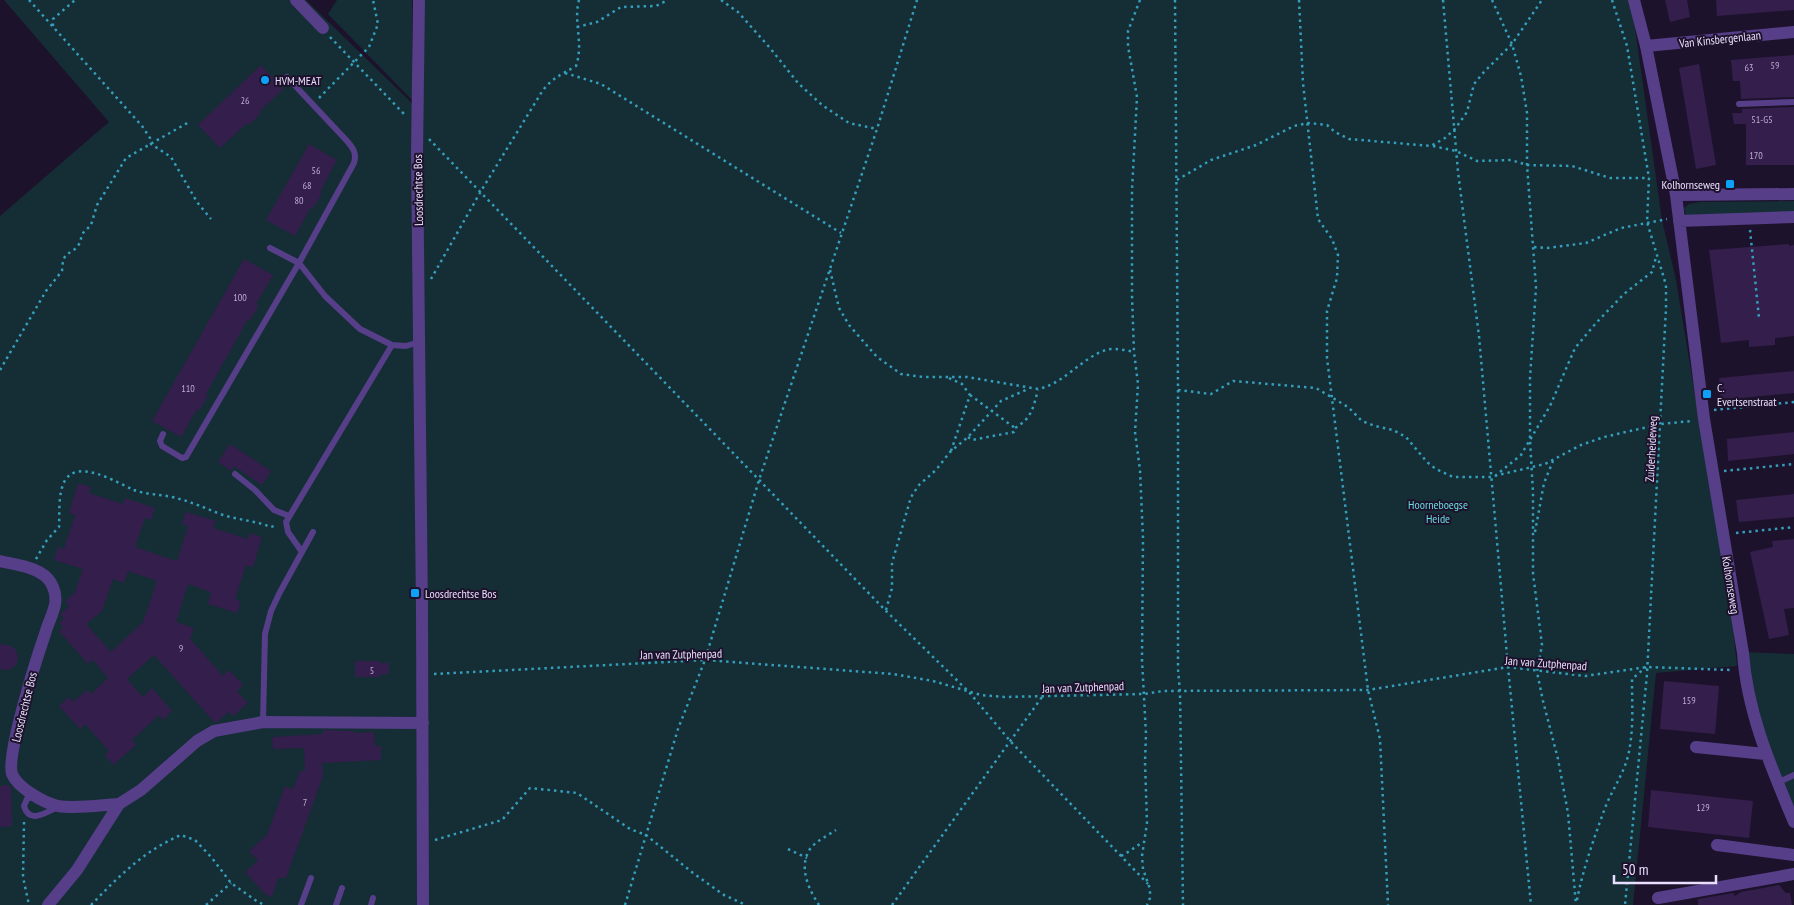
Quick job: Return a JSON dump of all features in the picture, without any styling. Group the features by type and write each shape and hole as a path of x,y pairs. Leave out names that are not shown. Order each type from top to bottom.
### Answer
{"street":[{"path":"296,0 323,28"},
{"name":"Loosdrechtse Bos","path":"419,0 417,155 420,299 423,905"},
{"name":"Kolhornseweg","path":"1634,0 1646,46 1676,195 1703,415 1743,652 1744,671 1765,754 1794,822"},
{"name":"Van Kinsbergenlaan","path":"1646,46 1794,32"},
{"path":"1676,195 1794,194"},
{"path":"1678,219 1794,217"},
{"name":"Loosdrechtse Bos","path":"0,561 32,569 42,574 51,583 56,604 45,631 16,735 11,767 13,776 35,796 60,806 119,804"},
{"path":"48,905 77,870 119,804 141,790 197,741 214,730 263,722 423,723"},
{"path":"1696,747 1765,754"},
{"path":"1717,845 1794,855"},
{"path":"1658,898 1794,874"}],"lane":[{"path":"163,434 160,441 162,446 182,458 186,457 299,263 354,163 356,157 354,149 287,77"},
{"path":"1739,104 1794,102"},
{"path":"270,248 299,263 324,296 360,329 392,346 406,346 419,342"},
{"path":"302,552 288,532 287,519 392,346"},
{"path":"235,474 255,490 274,510 287,519"},
{"path":"263,722 265,634 271,611 313,532"},
{"path":"1777,783 1794,775"},
{"path":"35,796 29,797 24,803 24,810 30,816 39,816 60,806"},
{"path":"301,905 311,878"},
{"path":"336,905 342,888"},
{"path":"371,905 373,898"}],"path":[{"path":"29,0 142,126 150,138 151,144 171,157 197,202 211,219"},
{"path":"52,27 53,19 75,0"},
{"path":"312,104 370,46 378,24 373,0"},
{"path":"420,299 481,191 543,90 559,74 565,73 576,66 580,55 577,27 579,0"},
{"path":"577,27 597,22 621,7 656,6 668,0"},
{"path":"721,0 738,12 798,83 822,105 849,123 877,129"},
{"path":"625,905 678,729 705,660 759,480 877,129 917,0"},
{"path":"1140,0 1128,31 1128,46 1138,97 1132,190 1134,352 1138,384 1135,432 1140,470 1143,538 1142,660 1147,822 1142,856 1143,870 1150,898 1147,905"},
{"path":"1175,0 1178,669 1180,692 1183,905"},
{"path":"1299,0 1303,83 1318,220 1332,239 1338,255 1337,278 1327,311 1327,358 1368,690 1380,739 1388,905"},
{"path":"1443,0 1456,151 1478,336 1492,477 1531,905"},
{"path":"1492,0 1512,44 1521,76 1527,113 1527,165 1536,287 1530,378 1530,440 1534,536 1533,573 1542,646 1537,672 1542,702 1558,759 1568,813 1576,904"},
{"path":"1432,146 1455,130 1466,112 1474,84 1512,44 1542,0"},
{"name":"Zuiderheideweg","path":"1612,0 1627,46 1649,178 1647,222 1666,286 1661,424 1647,667 1624,905"},
{"path":"323,28 353,63 481,191 886,611 968,692 1011,742 1148,884"},
{"path":"565,73 601,84 841,233"},
{"path":"0,370 46,291 62,270 63,260 66,255 80,243 82,234 91,225 97,205 126,158 190,122"},
{"path":"1177,180 1211,160 1256,145 1294,126 1308,123 1327,125 1335,132 1349,139 1432,146 1456,151 1477,160 1511,160 1527,165 1572,166 1610,178 1649,178"},
{"path":"1749,218 1760,318"},
{"path":"1534,248 1586,243 1620,228 1647,222 1678,219"},
{"path":"1492,477 1521,455 1550,406 1575,348 1624,294 1652,272 1656,255"},
{"path":"830,268 839,308 849,325 878,357 901,374 923,377 968,377 1038,389 1057,381 1104,350 1122,349 1134,352"},
{"path":"946,377 962,384 970,395 1015,428"},
{"path":"1178,390 1211,394 1233,381 1316,388 1348,407 1362,421 1393,430 1406,437 1427,462 1436,469 1453,477 1492,477 1545,464 1581,445 1624,432 1703,415 1794,402"},
{"path":"886,611 892,588 892,563 911,497 919,485 936,470 950,452 968,438 1001,401 1030,388"},
{"path":"968,438 972,440 1014,432 1015,428 1025,422 1032,412 1038,389"},
{"path":"950,452 970,395"},
{"path":"1534,536 1544,483 1553,460"},
{"path":"1712,472 1794,464"},
{"path":"32,569 41,548 59,527 61,490 65,480 75,472 91,473 106,477 136,491 175,497 248,522 262,523 271,527 287,519"},
{"path":"1723,534 1794,527"},
{"name":"Jan van Zutphenpad","path":"422,675 705,660 893,674 933,681 980,695 1042,697 1144,694 1163,691 1368,690 1508,667 1537,672 1585,676 1647,667 1744,671"},
{"path":"1576,904 1581,882 1606,807 1624,768 1628,753 1632,733 1632,679 1647,667"},
{"path":"892,905 1042,697"},
{"path":"423,843 502,820 530,788 577,793 630,829 646,835 716,890 746,905"},
{"path":"29,905 24,878 24,822 30,816"},
{"path":"819,905 806,881 804,866 810,850 820,840 836,830"},
{"path":"91,905 143,856 182,835 196,840 231,883 265,905"},
{"path":"1120,856 1144,842"},
{"path":"788,849 807,858"},
{"path":"206,905 231,883"}],"green space":[{"name":"Hoorneboegse Heide","path":"4,0 306,0 420,111 425,0 1630,0 1662,220 1676,280 1732,619 1737,666 1656,673 1633,905 0,905 0,216 109,122"},
{"path":"337,0 412,0 412,100 328,14"},
{"path":"1794,201 1794,215 1686,215 1684,208 1689,204 1700,202"},
{"path":"1744,652 1794,654 1794,822 1777,783"}],"building":[{"path":"1665,0 1687,0 1690,17 1670,22"},
{"path":"1716,0 1794,0 1794,10 1717,16"},
{"path":"1794,55 1794,97 1741,99 1740,81 1733,81 1731,60"},
{"path":"1699,64 1716,165 1696,169 1679,68"},
{"path":"261,65 283,89 259,112 261,113 249,125 247,123 220,148 198,125"},
{"path":"1794,107 1794,165 1746,165 1746,124 1734,124 1732,113 1742,113 1742,109"},
{"path":"309,144 337,160 320,192 322,194 313,208 311,207 295,236 266,220"},
{"path":"1789,244 1789,246 1794,245 1794,336 1775,338 1775,345 1749,347 1749,340 1721,343 1709,250"},
{"path":"244,259 273,275 256,304 259,305 250,320 248,319 206,394 208,395 200,410 197,409 181,437 152,421"},
{"path":"1794,371 1794,393 1721,400 1719,378"},
{"path":"1794,432 1794,454 1728,461 1727,439"},
{"path":"230,444 271,471 262,485 234,466 231,471 218,462"},
{"path":"78,483 91,487 89,493 123,504 125,498 155,508 151,520 145,518 135,547 177,561 188,526 182,524 186,512 216,521 213,528 248,539 250,533 262,537 253,567 246,565 235,599 241,601 237,613 208,604 211,592 188,584 176,622 194,628 190,639 223,676 229,670 243,685 237,691 248,703 233,716 229,712 215,723 154,655 127,679 143,697 152,688 172,711 163,720 159,715 132,740 136,745 113,765 105,755 109,751 85,724 80,729 59,706 69,697 73,702 87,690 91,694 108,678 93,660 88,664 59,631 63,627 59,623 64,619 61,613 69,606 65,601 75,592 83,569 54,560 58,547 64,549 75,515 69,513","holes":["128,571 157,581 143,622 111,652 86,624 102,611 113,579 124,583"]},
{"path":"1794,494 1794,517 1739,522 1736,500"},
{"path":"1794,539 1794,608 1784,609 1789,635 1769,639 1750,552 1773,547 1772,541"},
{"path":"0,644 11,646 16,650 17,663 13,668 7,670 0,669"},
{"path":"355,661 389,663 389,674 380,674 381,677 355,677"},
{"path":"1664,681 1719,686 1715,734 1660,729"},
{"path":"323,730 354,731 354,733 374,732 375,746 381,746 381,760 322,763 323,776 286,878 278,878 272,897 265,894 245,872 258,861 249,851 267,835 285,786 293,789 300,771 305,771 304,748 273,749 272,737 323,734"},
{"path":"9,785 11,787 12,826 0,827 0,786"},
{"path":"1651,790 1753,801 1749,838 1648,827"},
{"path":"1779,885 1786,893 1790,893 1792,905 1698,905 1698,899 1733,893 1735,896 1741,892"}],"place":[{"name":"HVM-MEAT","path":"265,80"},
{"name":"Kolhornseweg","path":"1730,184"},
{"name":"C. Evertsenstraat","path":"1707,394"},
{"name":"Loosdrechtse Bos","path":"415,593"}]}
